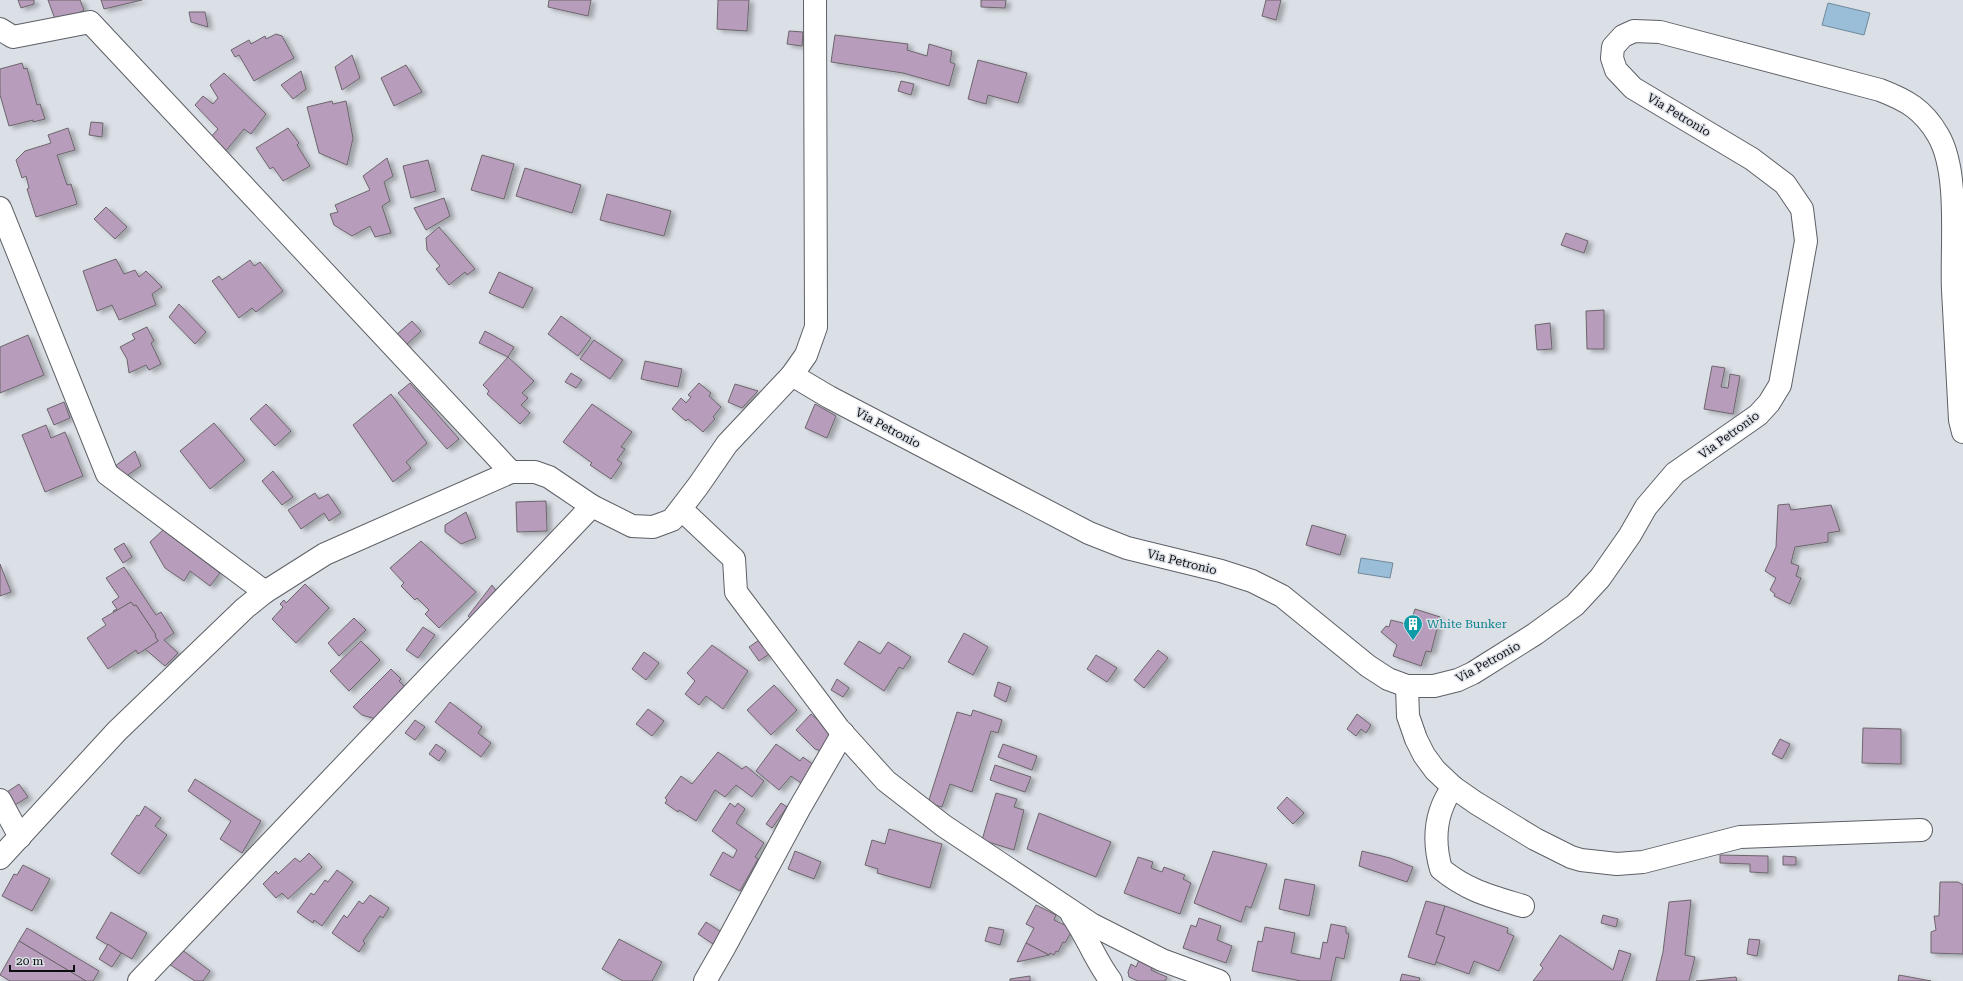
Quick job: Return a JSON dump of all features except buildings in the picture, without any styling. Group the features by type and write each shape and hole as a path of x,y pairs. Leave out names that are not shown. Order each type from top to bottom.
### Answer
{"street":[{"path":"0,858 117,731 245,608 265,592 325,554 511,472 535,472 550,477 592,506 632,526 653,527 672,520 727,444 792,375 806,355 816,327 815,0"},
{"path":"0,29 14,37 90,22 511,472"},
{"name":"Via Petronio","path":"792,375 829,397 1089,533 1127,548 1252,581 1282,596 1368,666 1388,679 1407,686 1434,686 1458,680 1536,634 1575,605 1600,578 1630,535 1646,508 1665,483 1675,473 1758,415 1769,403 1780,385 1806,241 1802,209 1785,184 1752,159 1633,88 1616,70 1612,58 1613,47 1623,36 1634,31 1660,32 1880,90 1906,100 1924,115 1938,135 1951,174 1953,289 1960,420 1963,432"},
{"path":"0,208 107,474 265,592"},
{"path":"139,981 592,506"},
{"path":"681,509 734,559 736,592 843,733 886,781 944,826 1091,924 1162,960 1219,981"},
{"path":"1407,686 1408,716 1416,739 1424,755 1435,770 1453,787 1476,803 1549,846 1571,857 1597,862 1643,862 1740,837 1921,830"},
{"path":"704,981 724,948 796,815 843,733"},
{"path":"1453,787 1447,795 1438,819 1436,840 1441,869 1456,881 1478,893 1523,906"},
{"path":"0,800 20,837"},
{"path":"1068,910 1084,933 1100,967 1111,981"}],"water":[{"path":"1828,3 1870,13 1864,35 1822,25"},
{"path":"1361,558 1393,563 1390,578 1358,573"}],"place":[{"name":"White Bunker","path":"1413,641"}]}
